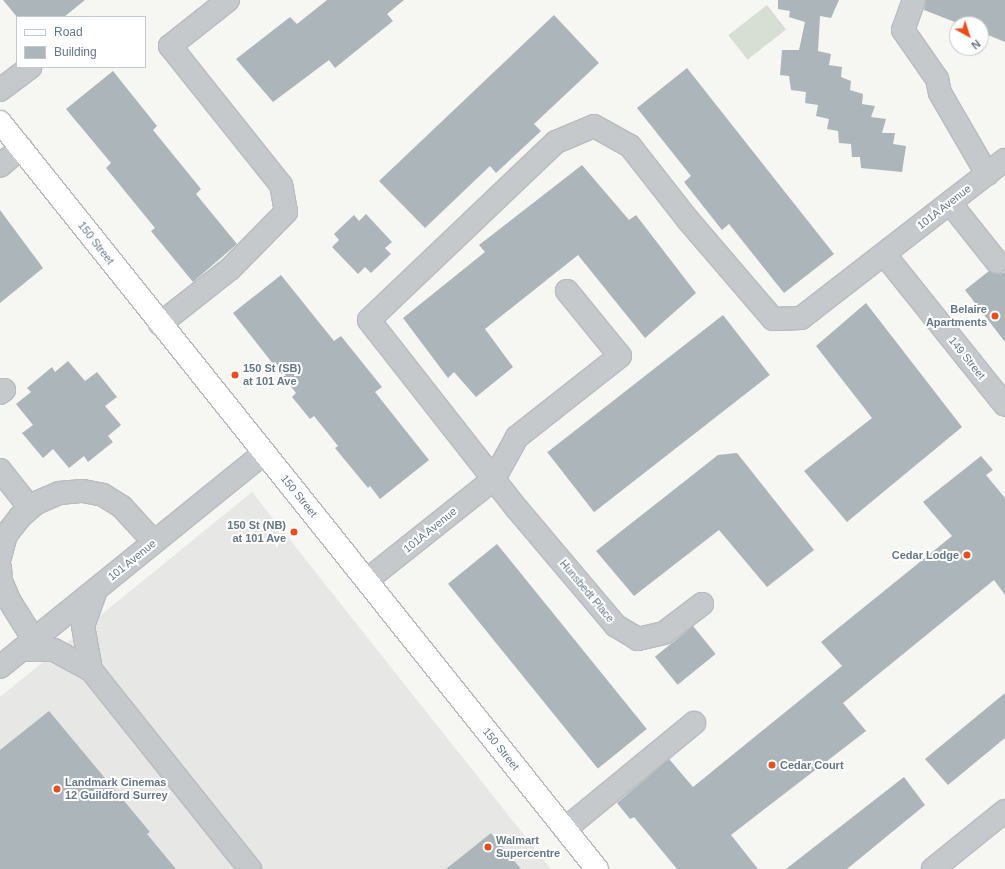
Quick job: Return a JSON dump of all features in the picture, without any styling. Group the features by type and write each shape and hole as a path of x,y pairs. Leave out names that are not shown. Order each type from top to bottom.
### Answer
{"main road":[{"name":"150 Street","path":"0,122 597,869"}],"street":[{"path":"160,324 230,269 286,212 281,185 170,46 228,0"},
{"path":"914,0 903,30 937,79 940,93 987,174"},
{"path":"0,90 29,68"},
{"name":"101A Avenue","path":"367,580 494,479 369,320 556,142 594,126 630,146 688,220 773,318 802,318 1005,160"},
{"path":"0,166 21,148"},
{"path":"950,203 997,262"},
{"name":"149 Street","path":"884,254 1005,405"},
{"path":"494,479 517,437 620,356 567,291"},
{"name":"101 Avenue","path":"0,667 264,453"},
{"path":"0,470 30,508"},
{"name":"Hunsbedt Place","path":"494,479 616,626 638,639 664,633 702,604"},
{"path":"0,557 6,535 20,517 30,508 59,494 83,491 103,496 135,518 154,542"},
{"path":"0,568 1,581 28,645 54,650 91,670 250,869"},
{"path":"91,670 83,626 96,589"},
{"path":"565,829 694,723"},
{"path":"933,869 1005,812"}],"shaded area":[{"path":"767,5 786,29 747,60 728,35"},
{"path":"252,492 551,869 0,869 0,697"}],"building":[{"path":"3,0 85,0 65,16 16,16"},
{"path":"327,0 404,0 387,14 393,21 335,68 329,60 273,102 236,59 290,17 297,24"},
{"path":"778,0 839,0 831,18 820,16 818,51 831,54 829,65 842,67 841,77 851,81 850,90 863,94 862,104 875,106 871,117 886,119 882,133 895,133 893,144 906,146 902,172 861,168 860,157 852,157 851,144 839,143 838,131 827,129 829,119 816,116 818,105 805,103 806,92 791,90 789,76 780,75 782,50 799,50 805,22 789,17 790,11 778,9"},
{"path":"926,0 1005,0 1005,42 989,35 989,16 949,16 949,20 924,10"},
{"path":"554,15 599,63 534,124 541,131 496,173 490,166 425,228 379,181"},
{"path":"687,68 834,254 784,293 729,224 722,230 684,182 691,176 637,108"},
{"path":"113,71 157,126 153,130 201,189 196,194 237,244 193,282 151,231 155,228 106,168 111,163 66,109"},
{"path":"582,165 629,220 636,215 696,293 645,338 578,255 485,329 513,367 476,397 454,372 448,378 403,318 485,252 479,245"},
{"path":"0,210 43,268 0,303"},
{"path":"366,214 392,242 385,248 391,254 371,273 365,267 358,274 332,247 339,240 334,234 354,215 359,221"},
{"name":"Belaire Apartments","path":"989,271 998,274 1005,272 1005,342 965,290"},
{"path":"281,275 334,341 341,336 382,387 375,392 429,460 380,499 370,486 368,488 335,448 338,446 314,416 310,419 292,397 296,393 233,313"},
{"path":"866,303 962,427 847,522 804,471 872,418 816,346"},
{"path":"723,315 770,375 594,512 547,452"},
{"path":"68,361 85,381 97,372 117,397 105,406 121,425 108,436 113,442 88,462 84,456 69,468 53,449 43,458 22,433 33,425 16,404 31,392 27,388 52,367 55,372"},
{"path":"737,453 814,550 767,587 719,530 634,596 596,551 718,455"},
{"path":"981,456 993,470 986,475 1005,498 1005,595 994,580 843,703 866,731 731,835 758,869 677,869 634,817 630,819 617,803 669,759 693,787 842,666 821,642 952,536 923,502"},
{"path":"497,544 647,729 598,769 448,584"},
{"path":"693,626 716,654 678,685 655,657"},
{"path":"1005,693 1005,738 948,785 925,759"},
{"name":"Landmark Cinemas 12 Guildford Surrey","path":"49,711 150,832 147,834 176,869 0,869 0,750"},
{"path":"904,777 925,805 847,869 786,869"},
{"name":"Walmart Supercentre","path":"491,833 521,869 446,869"}],"place":[{"name":"Belaire Apartments","path":"995,316"},
{"name":"150 St (SB) at 101 Ave","path":"235,375"},
{"name":"150 St (NB) at 101 Ave","path":"294,532"},
{"name":"Cedar Lodge","path":"967,555"},
{"name":"Cedar Court","path":"772,765"},
{"name":"Landmark Cinemas 12 Guildford Surrey","path":"57,789"},
{"name":"Walmart Supercentre","path":"488,847"}]}
